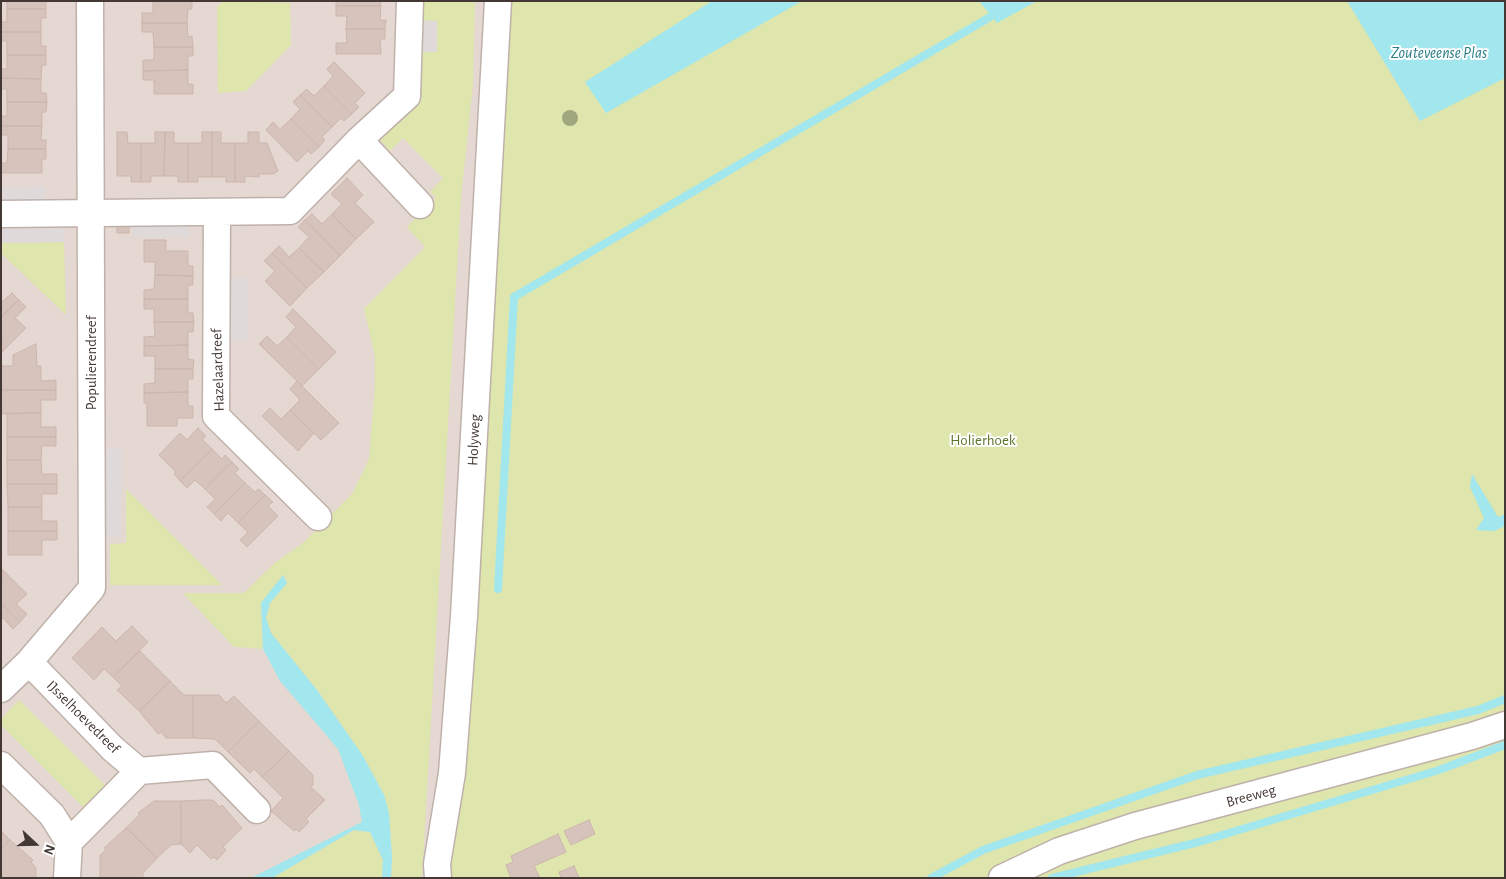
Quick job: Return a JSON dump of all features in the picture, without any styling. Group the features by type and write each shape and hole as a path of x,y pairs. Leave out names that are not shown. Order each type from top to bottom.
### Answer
{"street":[{"name":"Populierendreef","path":"1,689 29,662 92,588 90,1"},
{"path":"1,214 290,211 359,140 407,96 410,1"},
{"name":"Holyweg","path":"438,878 437,864 452,772 464,616 498,1"},
{"path":"359,140 420,205"},
{"name":"Hazelaardreef","path":"217,212 216,416 318,517"},
{"name":"IJsselhoevedreef","path":"29,662 113,749 139,771"},
{"name":"Breeweg","path":"1002,878 1059,851 1135,826 1454,741 1505,725"},
{"path":"1,765 52,815 69,842 67,878"},
{"path":"69,842 139,771 213,765 258,810"}],"shaded area":[{"path":"1,1 485,1 438,878 1,878"},
{"path":"416,21 437,21 437,52 416,52"},
{"path":"45,186 45,204 1,205 1,187"},
{"path":"190,219 190,237 133,237 132,220"},
{"path":"64,224 64,242 1,243 1,225"},
{"path":"230,278 248,278 247,341 229,341"},
{"path":"102,448 122,449 121,537 102,536"}],"green space":[{"path":"223,1 290,3 291,45 246,91 218,93 217,7"},
{"path":"413,1 475,1 473,85 461,198 422,878 391,878 392,857 389,813 384,795 363,756 317,690 271,633 266,618 270,603 287,583 284,575 261,603 263,649 234,647 183,593 244,593 276,562 303,543 352,494 369,459 375,385 375,356 364,309 425,247 407,227 436,197 430,192 443,178 403,138 390,151 379,139 416,52 437,51 437,21 413,20"},
{"name":"Holierhoek","path":"485,1 1505,1 1505,878 438,878"},
{"path":"64,242 66,315 1,253 1,243"},
{"path":"126,489 222,585 110,585 110,544 126,543"},
{"path":"19,700 107,787 85,809 1,725 1,719"},
{"path":"354,830 370,832 383,860 382,878 272,878"}],"water":[{"path":"712,1 802,1 606,113 585,82"},
{"path":"979,1 1037,1 997,23"},
{"name":"Zouteveense Plas","path":"1347,1 1505,1 1505,78 1420,121"},
{"path":"1472,474 1498,517 1505,514 1505,526 1494,531 1476,530 1484,518 1470,487"},
{"path":"283,575 287,583 270,603 266,618 271,633 317,690 363,756 384,795 389,813 392,857 391,878 382,878 383,860 370,832 354,830 272,878 251,878 362,822 359,805 338,749 280,681 263,649 261,603"}],"building":[{"path":"7,1 46,1 46,9 7,9"},
{"path":"153,1 192,1 192,9 188,9 187,23 142,23 142,13 153,13"},
{"path":"336,1 380,1 381,6 336,6"},
{"path":"336,6 381,6 380,20 386,20 385,29 346,29 347,16 336,16"},
{"path":"7,9 46,9 46,18 41,18 41,32 1,32 1,22 7,22"},
{"path":"142,23 187,23 188,37 192,36 193,47 154,47 153,32 142,32"},
{"path":"346,29 385,29 385,39 380,39 381,54 336,54 336,43 347,43"},
{"path":"1,32 41,32 41,46 46,46 46,55 7,55 7,41 1,41"},
{"path":"154,47 193,47 193,56 188,56 188,70 143,71 143,60 154,60"},
{"path":"7,55 46,55 46,65 42,65 41,79 1,78 1,69 7,69"},
{"path":"334,62 365,93 355,103 359,107 352,114 324,86 333,76 327,69"},
{"path":"188,70 188,84 193,84 193,94 154,94 154,80 143,80 143,71"},
{"path":"1,78 41,79 41,93 46,93 47,102 7,102 7,89 1,89"},
{"path":"324,86 352,114 344,121 341,118 332,127 300,95 307,89 314,96"},
{"path":"300,95 332,127 322,137 325,140 319,147 291,119 300,109 293,102"},
{"path":"7,102 47,102 46,112 42,112 42,126 1,126 1,116 7,116"},
{"path":"291,119 319,147 311,154 308,151 297,162 266,130 273,122 280,129"},
{"path":"1,126 42,126 41,140 46,140 46,149 8,149 8,135 1,135"},
{"path":"117,132 127,132 128,143 141,143 141,182 131,182 131,176 117,176"},
{"path":"155,132 165,132 164,176 151,176 151,182 141,182 141,143 155,143"},
{"path":"165,132 174,132 174,143 188,143 188,182 178,182 178,176 164,176"},
{"path":"202,132 212,132 212,177 198,177 198,182 188,182 188,143 202,143"},
{"path":"212,132 221,132 221,143 235,143 235,182 226,182 226,177 212,177"},
{"path":"248,132 259,132 259,143 267,143 278,171 273,174 259,174 259,177 245,176 245,182 235,182 235,143 248,143"},
{"path":"8,149 46,149 46,159 42,159 42,173 1,173 1,163 7,163"},
{"path":"347,178 363,195 355,203 374,222 356,239 332,214 342,204 331,194"},
{"path":"312,214 322,224 332,214 356,239 340,256 305,220"},
{"path":"305,220 340,256 324,272 299,248 309,237 298,227"},
{"path":"117,224 129,224 129,233 117,233"},
{"path":"144,240 166,240 166,251 188,251 188,266 193,266 193,276 155,275 155,262 144,262"},
{"path":"279,246 289,257 299,248 324,272 307,288 272,253"},
{"path":"272,253 307,288 290,306 265,281 275,271 264,261"},
{"path":"155,275 193,276 193,285 188,285 188,299 144,299 144,290 154,289"},
{"path":"12,293 19,300 1,317 1,303"},
{"path":"144,299 188,299 188,313 193,313 194,322 154,322 154,309 144,309"},
{"path":"19,300 26,307 15,318 26,328 2,352 1,317"},
{"path":"293,309 336,352 319,369 287,337 296,327 286,317"},
{"path":"154,322 194,322 193,332 188,332 188,345 144,346 144,337 155,336"},
{"path":"267,336 277,346 287,337 319,369 302,386 259,344"},
{"path":"36,344 37,366 41,366 41,381 56,380 56,390 1,390 1,366 13,366 13,355"},
{"path":"188,345 188,359 194,360 193,369 155,369 155,356 144,356 144,346"},
{"path":"155,369 193,369 193,379 188,379 188,392 144,393 144,384 155,383"},
{"path":"297,381 339,423 321,440 290,410 300,400 290,389"},
{"path":"1,390 56,390 56,400 41,400 41,413 1,414"},
{"path":"188,392 188,406 193,406 193,418 177,418 177,426 147,426 147,403 144,403 144,393"},
{"path":"270,408 281,419 290,410 314,433 298,451 262,416"},
{"path":"7,413 41,413 41,427 56,427 56,437 7,437"},
{"path":"198,428 206,436 202,439 212,449 180,481 174,474 176,472 159,455 180,433 187,440"},
{"path":"7,437 56,437 56,446 42,446 41,460 7,460"},
{"path":"212,449 222,459 225,455 232,462 205,489 195,480 187,488 180,481"},
{"path":"7,460 41,460 42,474 57,474 57,484 7,484"},
{"path":"232,462 239,469 235,473 245,483 214,514 207,507 215,499 205,489"},
{"path":"245,483 255,492 259,489 265,495 238,523 228,513 221,521 214,514"},
{"path":"7,484 57,484 57,494 42,494 42,507 8,507"},
{"path":"265,495 273,502 268,506 278,516 247,547 240,540 248,532 238,523"},
{"path":"8,507 42,507 42,521 57,521 57,531 8,531"},
{"path":"8,531 57,531 57,540 42,540 42,555 8,555"},
{"path":"2,569 27,594 16,604 27,614 20,622 1,603"},
{"path":"1,603 20,622 13,629 3,618 1,620"},
{"path":"132,626 148,642 113,677 104,669 94,680 72,658 102,627 116,641"},
{"path":"140,651 170,681 139,711 117,690 122,686 113,677"},
{"path":"170,681 184,695 193,695 193,738 166,738 161,732 158,734 139,711"},
{"path":"193,695 219,695 226,703 234,696 259,721 228,752 215,739 193,738"},
{"path":"259,721 289,751 262,777 254,769 250,773 228,752"},
{"path":"289,751 313,775 313,785 311,787 325,800 306,819 309,822 299,832 296,829 294,831 271,811 283,798 262,777"},
{"path":"213,800 220,807 222,805 242,828 223,847 226,850 217,860 214,857 211,859 197,845 190,853 181,844 181,801"},
{"path":"154,801 181,801 181,844 171,845 157,858 126,828 140,814 138,813"},
{"path":"589,820 595,834 571,845 564,831"},
{"path":"126,828 157,858 143,873 143,878 100,878 100,855 106,850 104,848"},
{"path":"1,831 10,840 1,849"},
{"path":"558,834 566,852 534,866 540,878 511,878 506,865 513,862 511,856"},
{"path":"10,840 33,860 31,862 36,868 36,878 1,878 1,849"},
{"path":"574,866 579,878 561,878 559,872"}],"waterway":[{"path":"498,589 514,297 990,17"},
{"path":"931,878 983,850 1197,775 1478,710 1505,699"},
{"path":"1052,878 1199,842 1439,770 1505,745"}]}
